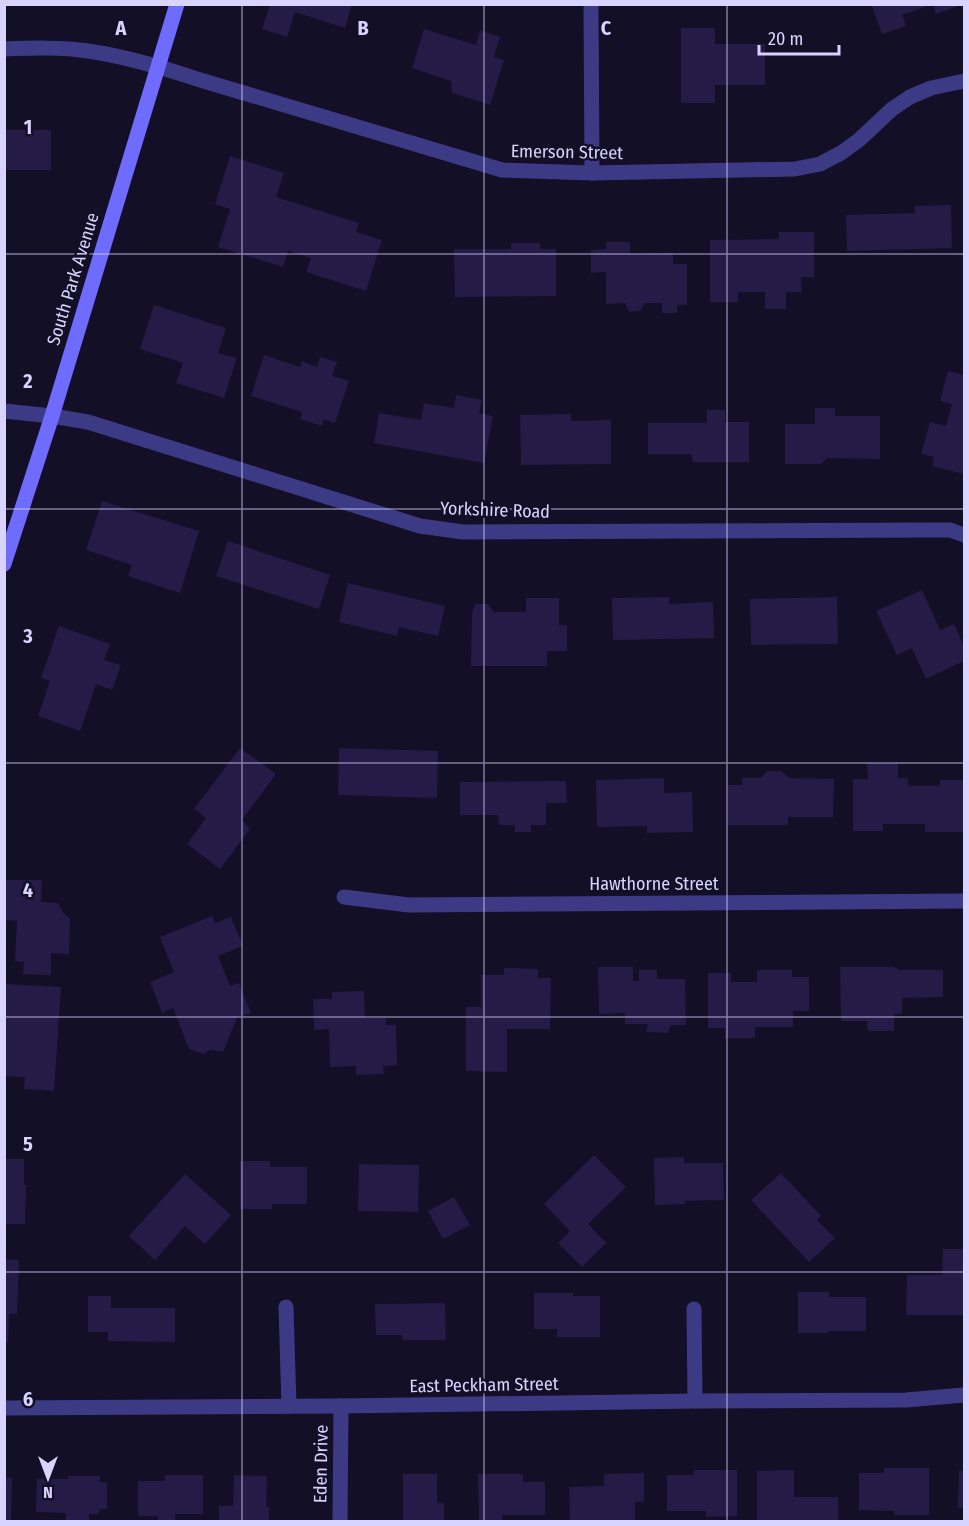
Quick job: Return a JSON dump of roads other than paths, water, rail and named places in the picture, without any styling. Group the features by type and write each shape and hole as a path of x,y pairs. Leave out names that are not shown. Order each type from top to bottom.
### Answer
{"main road":[{"name":"South Park Avenue","path":"4,564 52,416 177,4"}],"street":[{"path":"591,4 592,173"},
{"name":"Emerson Street","path":"4,49 51,48 88,51 158,66 502,170 592,173 795,169 820,164 841,153 859,140 892,109 910,97 931,88 964,81"},
{"name":"Yorkshire Road","path":"4,411 88,422 420,526 463,532 950,530 964,535"},
{"name":"Hawthorne Street","path":"344,897 410,904 964,901"},
{"path":"286,1307 289,1406"},
{"path":"694,1309 695,1401"},
{"name":"East Peckham Street","path":"4,1408 906,1400 964,1395"},
{"name":"Eden Drive","path":"340,1521 341,1406"}]}
